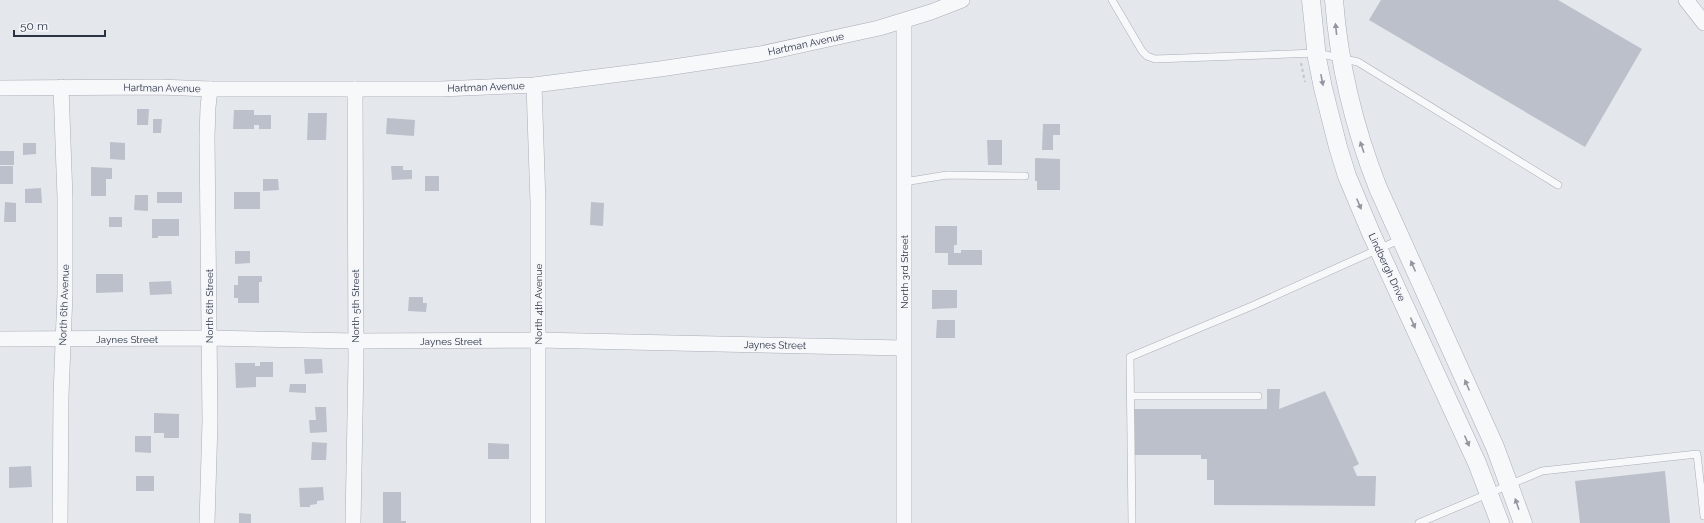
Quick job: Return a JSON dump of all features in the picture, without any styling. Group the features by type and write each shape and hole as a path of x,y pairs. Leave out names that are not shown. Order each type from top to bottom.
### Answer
{"street":[{"name":"Hartman Avenue","path":"0,88 159,87 210,89 355,90 441,89 534,85 660,69 760,54 828,40 904,21 962,0"},
{"name":"Lindbergh Drive","path":"1311,0 1317,53 1323,88 1338,147 1358,203 1490,493 1500,523"},
{"path":"1334,0 1340,58 1348,96 1359,136 1378,188 1495,447 1523,523"},
{"path":"1686,0 1704,23"},
{"name":"North 3rd Street","path":"904,21 904,523"},
{"name":"North 4th Avenue","path":"534,85 538,203 538,523"},
{"name":"North 6th Avenue","path":"60,523 62,339 65,293 65,198 61,88"},
{"name":"North 6th Street","path":"207,523 210,421 207,136 210,89"},
{"name":"North 5th Street","path":"352,523 355,341 355,90"},
{"name":"Jaynes Street","path":"0,339 209,338 355,341 538,340 903,348"}],"lane":[{"path":"1112,0 1142,51 1147,56 1155,59 1317,53 1364,64 1558,185"},
{"path":"904,182 947,174 1025,176"},
{"path":"1132,523 1130,357 1252,306 1401,239"},
{"path":"1131,396 1258,396"},
{"path":"1420,523 1542,471 1697,454 1704,516"}],"building":[{"path":"1381,0 1558,0 1642,49 1585,147 1369,20"},
{"path":"137,109 149,109 148,125 137,125"},
{"path":"234,110 254,110 254,115 271,115 271,129 259,129 259,125 254,125 254,129 233,129"},
{"path":"308,113 327,113 326,140 307,140"},
{"path":"387,118 415,120 414,136 386,134"},
{"path":"153,119 162,119 161,133 153,133"},
{"path":"1043,124 1060,124 1060,135 1053,135 1053,150 1042,150"},
{"path":"987,140 1002,140 1002,165 988,165"},
{"path":"110,142 125,143 125,160 110,159"},
{"path":"23,143 36,143 36,154 23,155"},
{"path":"0,151 14,151 14,165 0,165"},
{"path":"1035,158 1060,159 1060,190 1037,190 1037,181 1035,181"},
{"path":"0,166 13,166 13,184 0,184"},
{"path":"391,166 403,166 403,170 412,170 412,179 392,180"},
{"path":"91,167 112,168 112,179 106,179 106,196 91,196"},
{"path":"425,176 439,176 439,191 425,191"},
{"path":"263,179 278,179 279,190 263,191"},
{"path":"41,188 42,203 25,203 25,189"},
{"path":"157,192 182,192 182,203 157,203"},
{"path":"234,192 260,192 260,209 234,209"},
{"path":"135,195 148,195 148,211 134,210"},
{"path":"5,202 16,203 16,222 4,222"},
{"path":"591,202 604,203 603,226 590,225"},
{"path":"109,217 122,217 122,227 109,227"},
{"path":"152,219 179,219 179,236 158,236 158,238 152,238"},
{"path":"935,226 957,226 957,245 954,245 954,253 961,253 961,250 982,250 982,265 948,265 948,253 935,253"},
{"path":"235,251 250,251 250,263 235,264"},
{"path":"96,274 123,274 123,292 96,293"},
{"path":"238,276 262,276 262,282 259,282 259,303 238,303 238,298 234,298 234,285 238,285"},
{"path":"171,281 172,294 150,295 149,282"},
{"path":"932,290 957,290 957,308 932,309"},
{"path":"409,297 423,297 423,303 427,303 426,312 408,311"},
{"path":"937,320 955,320 955,338 936,338"},
{"path":"304,359 322,359 323,373 305,374"},
{"path":"260,362 273,362 273,377 256,377 256,387 236,388 235,363 255,363 255,366 260,366"},
{"path":"290,384 306,384 306,393 289,392"},
{"path":"1267,389 1280,389 1279,409 1325,391 1359,464 1353,467 1357,476 1376,476 1375,506 1214,505 1214,480 1207,480 1207,459 1201,459 1201,455 1134,455 1134,409 1267,409"},
{"path":"315,407 326,407 327,432 310,433 309,420 316,420"},
{"path":"154,413 179,414 179,438 164,438 164,433 154,433"},
{"path":"135,436 151,436 151,453 135,452"},
{"path":"312,442 327,443 326,460 311,460"},
{"path":"488,443 509,444 509,459 488,459"},
{"path":"31,466 32,487 9,488 9,467"},
{"path":"1665,471 1670,523 1580,523 1575,481"},
{"path":"136,476 154,476 154,491 136,491"},
{"path":"323,487 324,500 317,501 317,504 310,505 310,507 300,507 299,488"},
{"path":"383,492 401,492 401,521 406,521 406,523 383,523"},
{"path":"239,513 251,514 251,523 239,523"}]}
